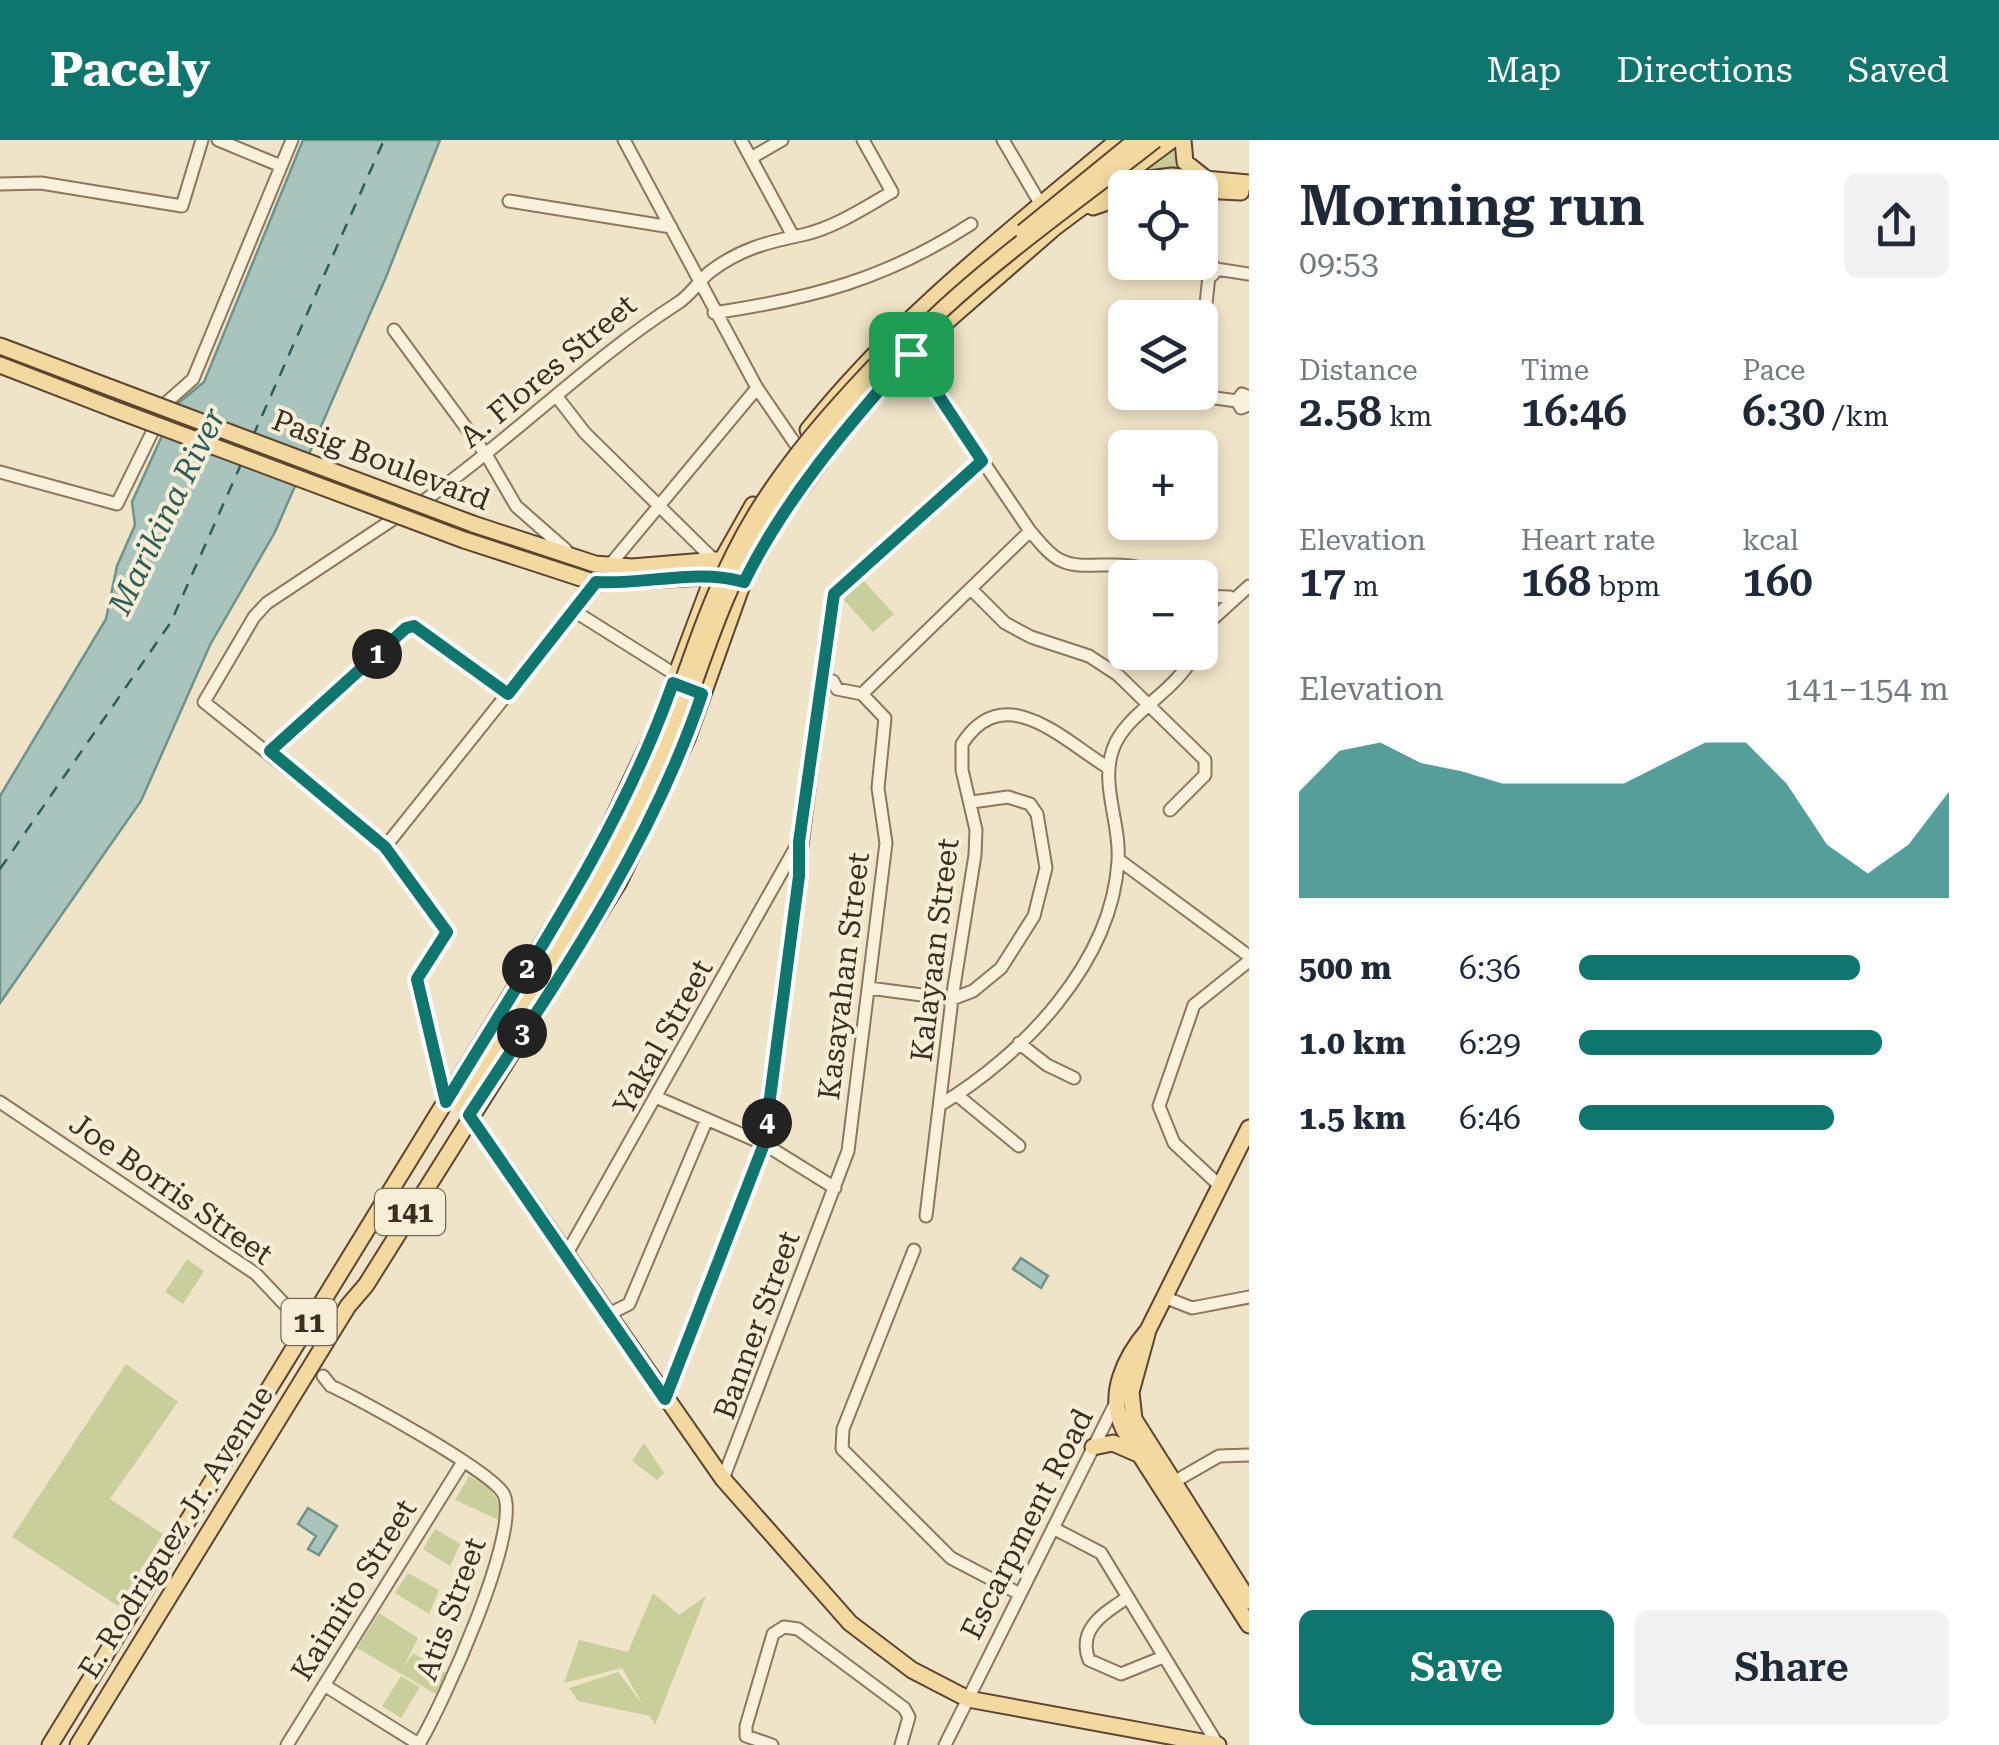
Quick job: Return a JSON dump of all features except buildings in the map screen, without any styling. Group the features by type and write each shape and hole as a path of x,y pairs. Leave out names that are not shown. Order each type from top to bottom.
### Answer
{"main road":[{"path":"458,1106 592,863 642,761 716,562 828,405 960,272 1118,140"},
{"name":"11","path":"458,1106 554,947 636,800 666,730 709,608 760,507 852,390 935,304 1136,140"},
{"name":"11","path":"458,1106 589,914 647,806 677,735 720,612 744,557 771,512 860,397 942,310 1155,140"},
{"path":"1141,170 1172,140"},
{"path":"1183,140 1185,162 1191,170"},
{"path":"1218,184 1249,183"},
{"path":"1218,187 1249,193"},
{"path":"1041,205 1108,192"},
{"path":"458,1106 619,882 656,810 748,575 779,520 848,424 911,354 1054,228 1108,197"},
{"name":"Pasig Boulevard","path":"0,346 596,582 663,581 716,562"},
{"name":"Pasig Boulevard","path":"0,365 111,408 468,532 580,562 610,566 716,562 748,575"},
{"path":"828,405 848,424"},
{"path":"674,679 702,694"},
{"path":"458,1106 723,1480 850,1623 912,1670 968,1699 1218,1745"},
{"name":"E. Rodriguez Jr. Avenue","path":"50,1745 387,1193 458,1106"},
{"name":"E. Rodriguez Jr. Avenue","path":"78,1745 316,1372 458,1106"},
{"path":"1249,1128 1148,1330 1124,1398 1172,1483 1249,1601"},
{"path":"1148,1330 1128,1357 1119,1421 1249,1625"},
{"path":"1093,1447 1117,1444 1140,1456"}],"street":[{"path":"0,184 41,182 182,206 202,140"},
{"path":"218,140 281,166"},
{"path":"0,472 118,504 167,402 194,378 292,140"},
{"path":"624,140 756,388 796,445"},
{"path":"742,140 794,236"},
{"path":"751,158 782,140"},
{"name":"A. Flores Street","path":"425,500 487,456 611,348 662,309 682,300 701,279 740,252 774,238 794,236 844,219 892,192 863,140"},
{"path":"1003,140 1054,228"},
{"path":"509,201 671,226"},
{"path":"714,313 792,302 868,280 971,224"},
{"path":"1208,300 1212,272 1249,274"},
{"path":"394,330 529,520 580,562"},
{"path":"911,354 1030,531 1063,562 1108,562"},
{"path":"610,566 756,388"},
{"path":"1218,397 1245,401"},
{"path":"557,398 585,433 716,562"},
{"path":"665,1399 764,1144 799,876 799,842 834,594 982,461"},
{"path":"392,520 267,603 254,616 204,702 270,751 385,847 447,932 417,979 458,1106"},
{"path":"833,681 837,689 862,694 1030,531"},
{"path":"385,847 596,582"},
{"path":"1218,613 1249,586"},
{"path":"972,590 1005,623 1030,637 1090,656 1151,706 1206,760 1202,779 1170,810"},
{"path":"1218,597 1233,597"},
{"path":"574,612 674,679"},
{"path":"270,751 406,628 414,626 508,694"},
{"path":"940,1105 979,1082 1020,1043 1085,966 1102,929 1118,860 1106,767 1115,742 1128,724 1187,670"},
{"name":"Kasayahan Street","path":"835,1188 848,1151 886,843 878,788 885,718 862,694"},
{"name":"Kalayaan Street","path":"926,1216 952,999 975,854 972,802 962,770 962,744 978,726 1004,712 1020,713 1106,767"},
{"path":"869,988 952,999 973,991 1000,968 1034,916 1044,891 1042,833 1030,804 1008,797 972,802"},
{"name":"Yakal Street","path":"566,1255 799,842"},
{"path":"1118,860 1244,947 1249,958 1194,1004 1159,1106 1174,1143 1220,1186"},
{"path":"1020,1043 1047,1066 1074,1078"},
{"path":"957,1095 1019,1146"},
{"path":"658,1098 764,1144 835,1188"},
{"name":"Joe Borris Street","path":"0,1102 256,1274 306,1326"},
{"path":"607,1314 624,1310 629,1304 706,1119"},
{"name":"Banner Street","path":"723,1480 835,1188"},
{"path":"914,1250 843,1429 842,1449 951,1558 1020,1594"},
{"path":"1164,1297 1192,1308 1249,1297"},
{"name":"Atis Street","path":"316,1372 331,1386 347,1392 500,1487 509,1516 445,1700 420,1744"},
{"name":"Escarpment Road","path":"946,1745 1093,1447 1124,1398"},
{"path":"1172,1483 1219,1456 1249,1455"},
{"name":"Kaimito Street","path":"287,1745 463,1462"},
{"path":"1053,1528 1101,1553 1218,1745"},
{"path":"1127,1598 1097,1617 1087,1637 1088,1660 1121,1674 1163,1657"},
{"path":"772,1745 746,1736 746,1726 773,1634 784,1627 798,1629 904,1708 909,1718 901,1745"},
{"path":"324,1686 420,1744"}],"green space":[{"path":"1174,146 1183,170 1144,170"},
{"path":"863,580 894,614 873,632 843,599"},
{"path":"187,1259 204,1271 183,1304 165,1292"},
{"path":"126,1364 178,1402 110,1499 163,1534 118,1606 12,1537"},
{"path":"644,1443 664,1473 657,1480 632,1461"},
{"path":"469,1476 493,1494 501,1521 455,1500"},
{"path":"435,1529 460,1544 450,1566 423,1549"},
{"path":"408,1573 439,1590 429,1614 395,1593"},
{"path":"653,1593 679,1615 706,1596 655,1725 650,1716 578,1701 569,1688 618,1672 643,1705 622,1668 564,1683 579,1640 628,1652"},
{"path":"379,1613 418,1638 402,1670 413,1653 451,1676 439,1696 357,1648"},
{"path":"401,1676 420,1687 401,1718 382,1706"}],"water":[{"name":"Marikina River","path":"303,140 440,140 386,277 275,532 210,645 141,801 0,1003 0,796 106,619 117,566 135,525 132,502 176,405 204,382"},
{"path":"1021,1258 1048,1276 1041,1288 1013,1269"},
{"path":"308,1508 337,1526 319,1555 308,1549 316,1536 298,1524"}],"ferry route":[{"path":"253,436 384,140"},
{"path":"0,869 171,622 242,462"}],"route":[{"path":"911,354 982,461 834,594 799,842 799,876 764,1144 665,1399 469,1115 619,882 656,810 702,694 673,683 627,795 592,863 446,1102 417,979 447,932 385,847 270,751 406,628 414,626 508,694 596,582 620,584 714,574 744,582 779,520 815,469 848,424 911,354"}]}
